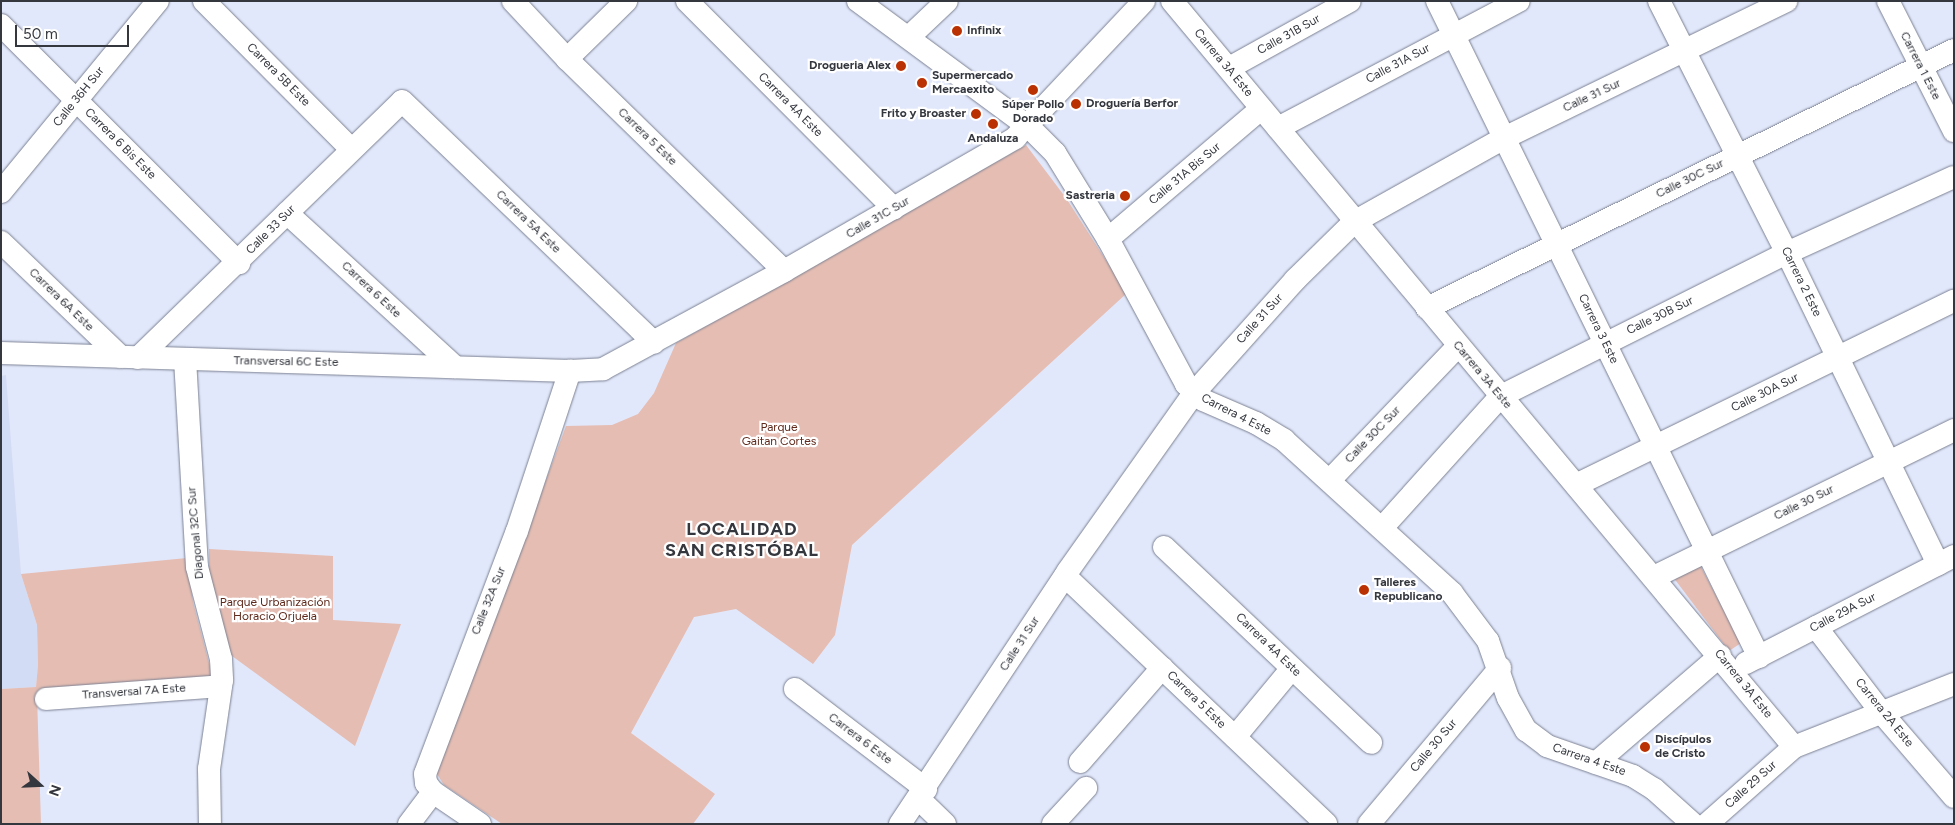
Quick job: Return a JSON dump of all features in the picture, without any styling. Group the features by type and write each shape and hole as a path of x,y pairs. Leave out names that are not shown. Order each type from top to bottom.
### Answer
{"street":[{"name":"Calle 36H Sur","path":"1,192 157,1"},
{"name":"Carrera 5B Este","path":"204,1 351,149"},
{"name":"Carrera 5 Este","path":"513,1 567,59 784,272"},
{"path":"567,59 626,1"},
{"name":"Carrera 4A Este","path":"687,1 894,209"},
{"name":"Carrera 4 Este","path":"858,1 1029,127 1065,166 1108,239 1179,373 1194,393 1215,406 1277,435 1330,480 1462,603 1488,641 1500,668 1511,704 1526,730 1547,746 1644,782 1693,824"},
{"path":"909,37 947,1"},
{"name":"Calle 31C Sur","path":"570,371 603,369 654,343 784,272 1004,146 1029,127 1144,1"},
{"name":"Carrera 3A Este","path":"1172,1 1354,222 1654,577 1794,747"},
{"name":"Calle 31B Sur","path":"1228,68 1350,1"},
{"name":"Carrera 3 Este","path":"1437,1 1759,657"},
{"name":"Calle 31A Sur","path":"1278,128 1453,34 1519,1"},
{"name":"Carrera 2 Este","path":"1659,1 1787,253 1888,462 1946,560"},
{"name":"Calle 31 Sur","path":"900,824 922,794 1065,576 1194,393 1295,280 1354,222 1504,138 1786,1"},
{"name":"Carrera 1 Este","path":"1888,1 1954,130"},
{"name":"Carrera 6 Bis Este","path":"1,25 239,262"},
{"name":"Calle 30C Sur","path":"1427,308 1954,50"},
{"name":"Calle 33 Sur","path":"129,358 239,262 351,149 402,101"},
{"name":"Carrera 5A Este","path":"402,101 654,343"},
{"name":"Calle 31A Bis Sur","path":"1108,239 1261,109"},
{"name":"Calle 30B Sur","path":"1382,528 1501,396 1787,253 1954,177"},
{"name":"Carrera 6 Este","path":"288,213 455,367"},
{"name":"Carrera 6A Este","path":"1,242 129,358"},
{"name":"Calle 30A Sur","path":"1576,485 1954,301"},
{"name":"Calle 30C Sur","path":"1330,480 1458,346"},
{"name":"Transversal 6C Este","path":"1,353 570,371"},
{"name":"Diagonal 32C Sur","path":"185,359 197,567 221,659 221,686 209,769 210,824"},
{"name":"Calle 32A Sur","path":"433,792 425,778 427,768 517,531 570,371"},
{"name":"Calle 30 Sur","path":"1654,577 1954,430"},
{"name":"Carrera 4A Este","path":"1164,546 1372,743"},
{"name":"Calle 29A Sur","path":"1596,763 1726,663 1759,657 1946,560"},
{"name":"Carrera 5 Este","path":"1065,576 1326,824"},
{"name":"Carrera 2A Este","path":"1816,627 1881,712 1954,797"},
{"path":"1080,762 1162,668"},
{"path":"1235,737 1292,668"},
{"name":"Calle 30 Sur","path":"1369,824 1500,668"},
{"name":"Calle 29 Sur","path":"1707,824 1794,747 1954,684"},
{"name":"Transversal 7A Este","path":"46,699 221,686"},
{"name":"Carrera 6 Este","path":"795,689 922,794 944,824"},
{"path":"1053,824 1086,788"},
{"path":"409,824 433,792 480,824"}],"shaded area":[{"path":"6,375 21,574 37,625 38,665 36,687 1,689 1,376"}],"green space":[{"name":"Parque Gaitan Cortes","path":"1026,145 1066,198 1127,293 852,545 835,635 813,664 736,609 694,617 631,733 715,794 693,824 502,824 444,785 437,774 566,426 612,425 638,414 654,393 676,343"},
{"name":"Parque Urbanización Horacio Orjuela","path":"209,549 333,556 333,620 401,624 355,746 232,656 209,592"},
{"name":"Parque Urbanización Horacio Orjuela","path":"187,558 193,602 213,678 37,696 41,824 1,824 1,689 36,687 38,665 37,625 21,574"},
{"path":"1700,565 1741,643 1729,651 1673,577"}],"place":[{"name":"Infinix","path":"957,31"},
{"name":"Drogueria Alex","path":"901,66"},
{"name":"Supermercado Mercaexito","path":"922,83"},
{"name":"Súper Pollo Dorado","path":"1033,90"},
{"name":"Droguería Berfor","path":"1076,104"},
{"name":"Frito y Broaster","path":"976,114"},
{"name":"Andaluza","path":"993,124"},
{"name":"Sastreria","path":"1125,196"},
{"name":"Talleres Republicano","path":"1364,590"},
{"name":"Discípulos de Cristo","path":"1645,747"}],"district":[{"name":"LOCALIDAD SAN CRISTÓBAL","path":"742,540"}]}
